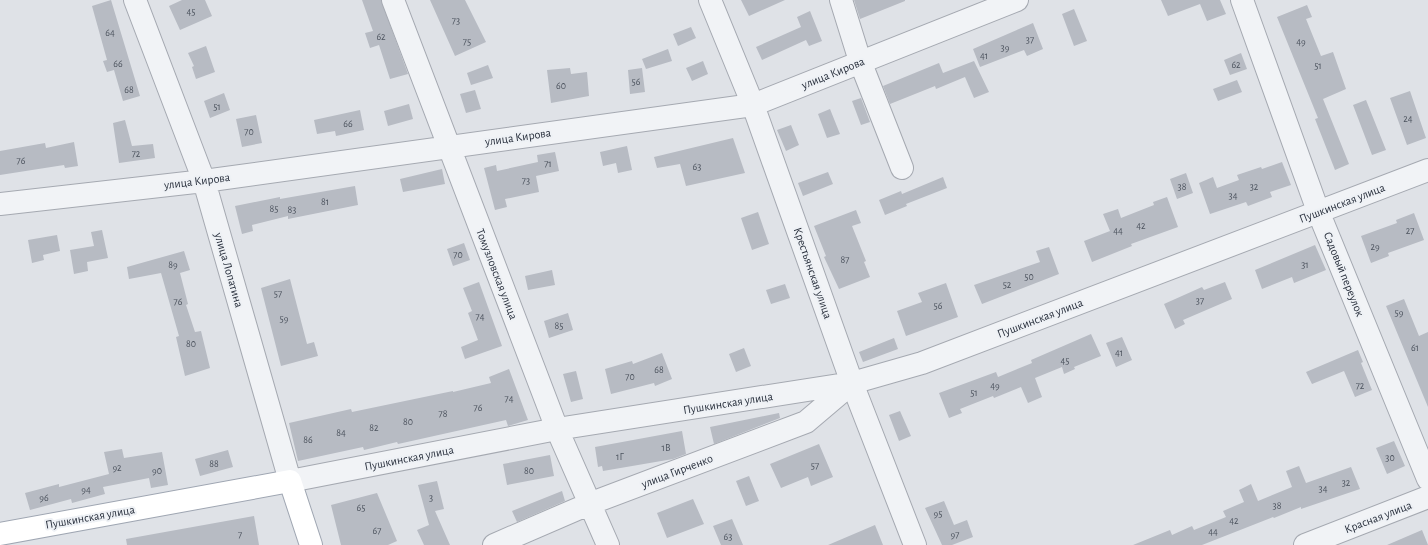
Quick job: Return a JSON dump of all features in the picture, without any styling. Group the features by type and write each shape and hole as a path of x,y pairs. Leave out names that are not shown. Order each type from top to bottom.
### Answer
{"main road":[{"name":"Пушкинская улица","path":"0,534 290,481"},
{"name":"улица Лопатина","path":"290,481 311,545"}],"street":[{"name":"улица Лопатина","path":"135,0 204,180 290,481"},
{"name":"Томузловская улица","path":"393,0 557,429 608,545"},
{"name":"Крестьянская улица","path":"710,0 754,105 852,383 915,545"},
{"path":"841,0 860,62 902,168"},
{"name":"улица Кирова","path":"0,204 204,180 754,105 1017,0"},
{"name":"Садовый переулок","path":"1242,0 1318,212 1428,479"},
{"name":"Пушкинская улица","path":"290,481 557,429 852,383 922,363 1428,170"},
{"name":"улица Гирченко","path":"494,545 589,504 806,422 852,383"},
{"name":"Красная улица","path":"1305,545 1428,497"}],"building":[{"path":"111,0 140,96 123,101 114,70 107,72 103,61 107,60 92,6"},
{"path":"182,0 205,0 212,16 180,30 169,6"},
{"path":"362,0 381,0 408,74 390,79 379,45 370,48 365,33 373,31"},
{"path":"430,0 465,0 486,42 455,56"},
{"path":"741,0 785,0 749,16"},
{"path":"854,0 905,0 905,1 860,19"},
{"path":"1161,0 1220,0 1226,14 1207,21 1200,4 1168,16"},
{"path":"1307,5 1312,17 1306,19 1321,56 1333,52 1346,89 1323,99 1349,164 1335,170 1315,119 1318,118 1277,17"},
{"path":"1074,9 1087,41 1074,46 1062,14"},
{"path":"810,11 822,41 809,46 806,40 762,60 756,47 801,27 797,17"},
{"path":"1033,23 1043,49 1027,56 1024,50 980,67 973,49"},
{"path":"691,27 696,38 678,46 673,34"},
{"path":"206,46 215,72 196,79 192,67 194,66 188,53"},
{"path":"668,49 672,61 646,69 642,59"},
{"path":"1241,53 1247,69 1230,75 1224,60"},
{"path":"703,61 708,74 692,81 686,68"},
{"path":"974,61 989,92 974,98 965,77 936,89 935,86 890,104 883,86 939,63 943,73"},
{"path":"488,65 493,78 471,85 467,73"},
{"path":"570,68 571,74 587,72 589,96 551,103 547,70"},
{"path":"642,68 645,92 630,94 628,70"},
{"path":"1237,80 1242,92 1218,101 1213,89"},
{"path":"475,90 481,109 466,113 460,94"},
{"path":"1410,91 1426,138 1407,145 1390,98"},
{"path":"224,93 230,110 210,118 204,101"},
{"path":"861,98 870,122 861,125 852,101"},
{"path":"1366,100 1386,150 1372,155 1353,105"},
{"path":"409,104 413,119 388,126 384,111"},
{"path":"830,109 840,134 827,138 818,114"},
{"path":"360,110 364,130 336,136 335,131 317,134 314,120"},
{"path":"256,115 262,143 242,147 236,119"},
{"path":"125,120 132,146 153,144 155,158 119,163 113,123"},
{"path":"791,125 799,145 786,151 777,130"},
{"path":"733,138 745,173 686,186 680,164 657,168 654,157"},
{"path":"74,142 78,166 65,168 64,165 0,175 0,151 45,143 46,148"},
{"path":"627,146 632,170 618,173 616,163 603,166 600,152"},
{"path":"555,152 559,171 536,176 539,192 505,199 507,207 495,210 484,168 496,165 497,171 538,162 537,155"},
{"path":"1282,162 1291,185 1270,192 1272,197 1248,206 1246,202 1210,214 1199,183 1213,177 1217,188 1239,180 1237,175"},
{"path":"442,169 445,184 403,192 400,179"},
{"path":"828,172 833,184 803,196 798,183"},
{"path":"1186,173 1193,193 1177,199 1170,179"},
{"path":"943,177 947,188 906,204 907,206 885,215 879,200 901,191 902,194"},
{"path":"355,186 358,205 288,219 288,216 252,225 253,231 242,234 235,206 280,197 280,199"},
{"path":"1167,197 1178,227 1131,244 1132,246 1092,262 1084,241 1110,231 1103,214 1118,209 1121,218 1154,205 1153,202"},
{"path":"856,210 861,223 852,226 866,261 864,262 870,277 839,289 824,257 826,256 814,226"},
{"path":"758,212 769,244 752,250 741,218"},
{"path":"1414,213 1424,240 1388,253 1389,256 1371,263 1361,236 1397,223 1396,220"},
{"path":"102,230 108,258 87,262 88,271 74,274 70,250 94,246 91,232"},
{"path":"57,235 60,251 43,255 44,260 32,263 28,240"},
{"path":"464,243 470,260 453,266 447,249"},
{"path":"1315,245 1326,270 1294,283 1292,277 1262,289 1255,270"},
{"path":"1049,247 1059,274 982,304 974,285 1040,262 1036,251"},
{"path":"184,251 190,270 180,273 188,304 186,305 195,332 201,331 210,368 185,376 176,337 179,336 161,273 129,279 127,267"},
{"path":"552,270 555,285 528,290 525,276"},
{"path":"290,279 307,344 314,342 318,356 281,366 261,288"},
{"path":"479,282 502,346 465,359 461,347 478,340 468,313 472,311 463,288"},
{"path":"1225,282 1232,299 1183,320 1185,324 1175,329 1164,304 1202,287 1204,290"},
{"path":"946,283 958,317 906,336 897,311 922,302 918,293"},
{"path":"785,284 790,298 771,304 766,290"},
{"path":"1404,299 1419,336 1428,332 1428,407 1386,306"},
{"path":"568,313 573,330 549,338 544,321"},
{"path":"1091,334 1101,356 1074,367 1075,369 1064,374 1062,367 1035,378 1042,397 1028,403 1021,387 960,409 962,413 949,418 939,393 996,372 998,377 1032,363 1031,360"},
{"path":"1122,337 1132,360 1116,367 1106,343"},
{"path":"894,338 898,349 863,362 859,352"},
{"path":"744,348 751,366 736,372 729,354"},
{"path":"1358,350 1363,362 1361,363 1372,390 1355,397 1344,371 1312,384 1306,372"},
{"path":"662,353 672,379 655,386 654,383 611,394 605,369 632,361 633,364"},
{"path":"509,369 528,420 508,426 506,420 398,444 397,442 364,450 363,447 298,461 289,423 351,409 352,412 491,383 489,377"},
{"path":"576,371 583,399 571,402 563,374"},
{"path":"900,411 911,436 899,441 889,415"},
{"path":"779,413 780,418 714,444 710,427"},
{"path":"682,431 686,454 673,459 603,471 602,466 598,467 595,447"},
{"path":"1394,441 1405,466 1387,474 1376,448"},
{"path":"819,444 833,477 811,486 808,477 781,488 770,464"},
{"path":"122,449 124,458 162,452 168,485 151,488 149,478 103,487 105,494 72,503 71,499 30,510 25,493 59,484 59,487 109,474 104,452"},
{"path":"228,450 233,467 200,476 195,459"},
{"path":"550,455 554,476 507,485 503,464"},
{"path":"1299,466 1306,483 1351,467 1360,489 1301,509 1301,507 1202,545 1133,545 1170,530 1172,535 1192,526 1194,530 1226,517 1223,511 1244,502 1239,490 1251,484 1258,501 1292,487 1286,471"},
{"path":"749,476 759,501 746,506 736,481"},
{"path":"437,481 444,509 435,511 450,545 424,545 417,530 429,525 418,485"},
{"path":"562,491 565,501 517,522 512,511"},
{"path":"377,493 397,541 388,545 341,545 331,505"},
{"path":"693,499 704,524 667,538 657,513"},
{"path":"944,501 954,525 967,520 973,537 952,545 942,545 925,508"},
{"path":"254,516 259,545 127,545 126,539"},
{"path":"732,519 743,545 721,545 713,526"},
{"path":"875,525 883,545 828,545"},
{"path":"1422,530 1428,545 1387,545"}]}
